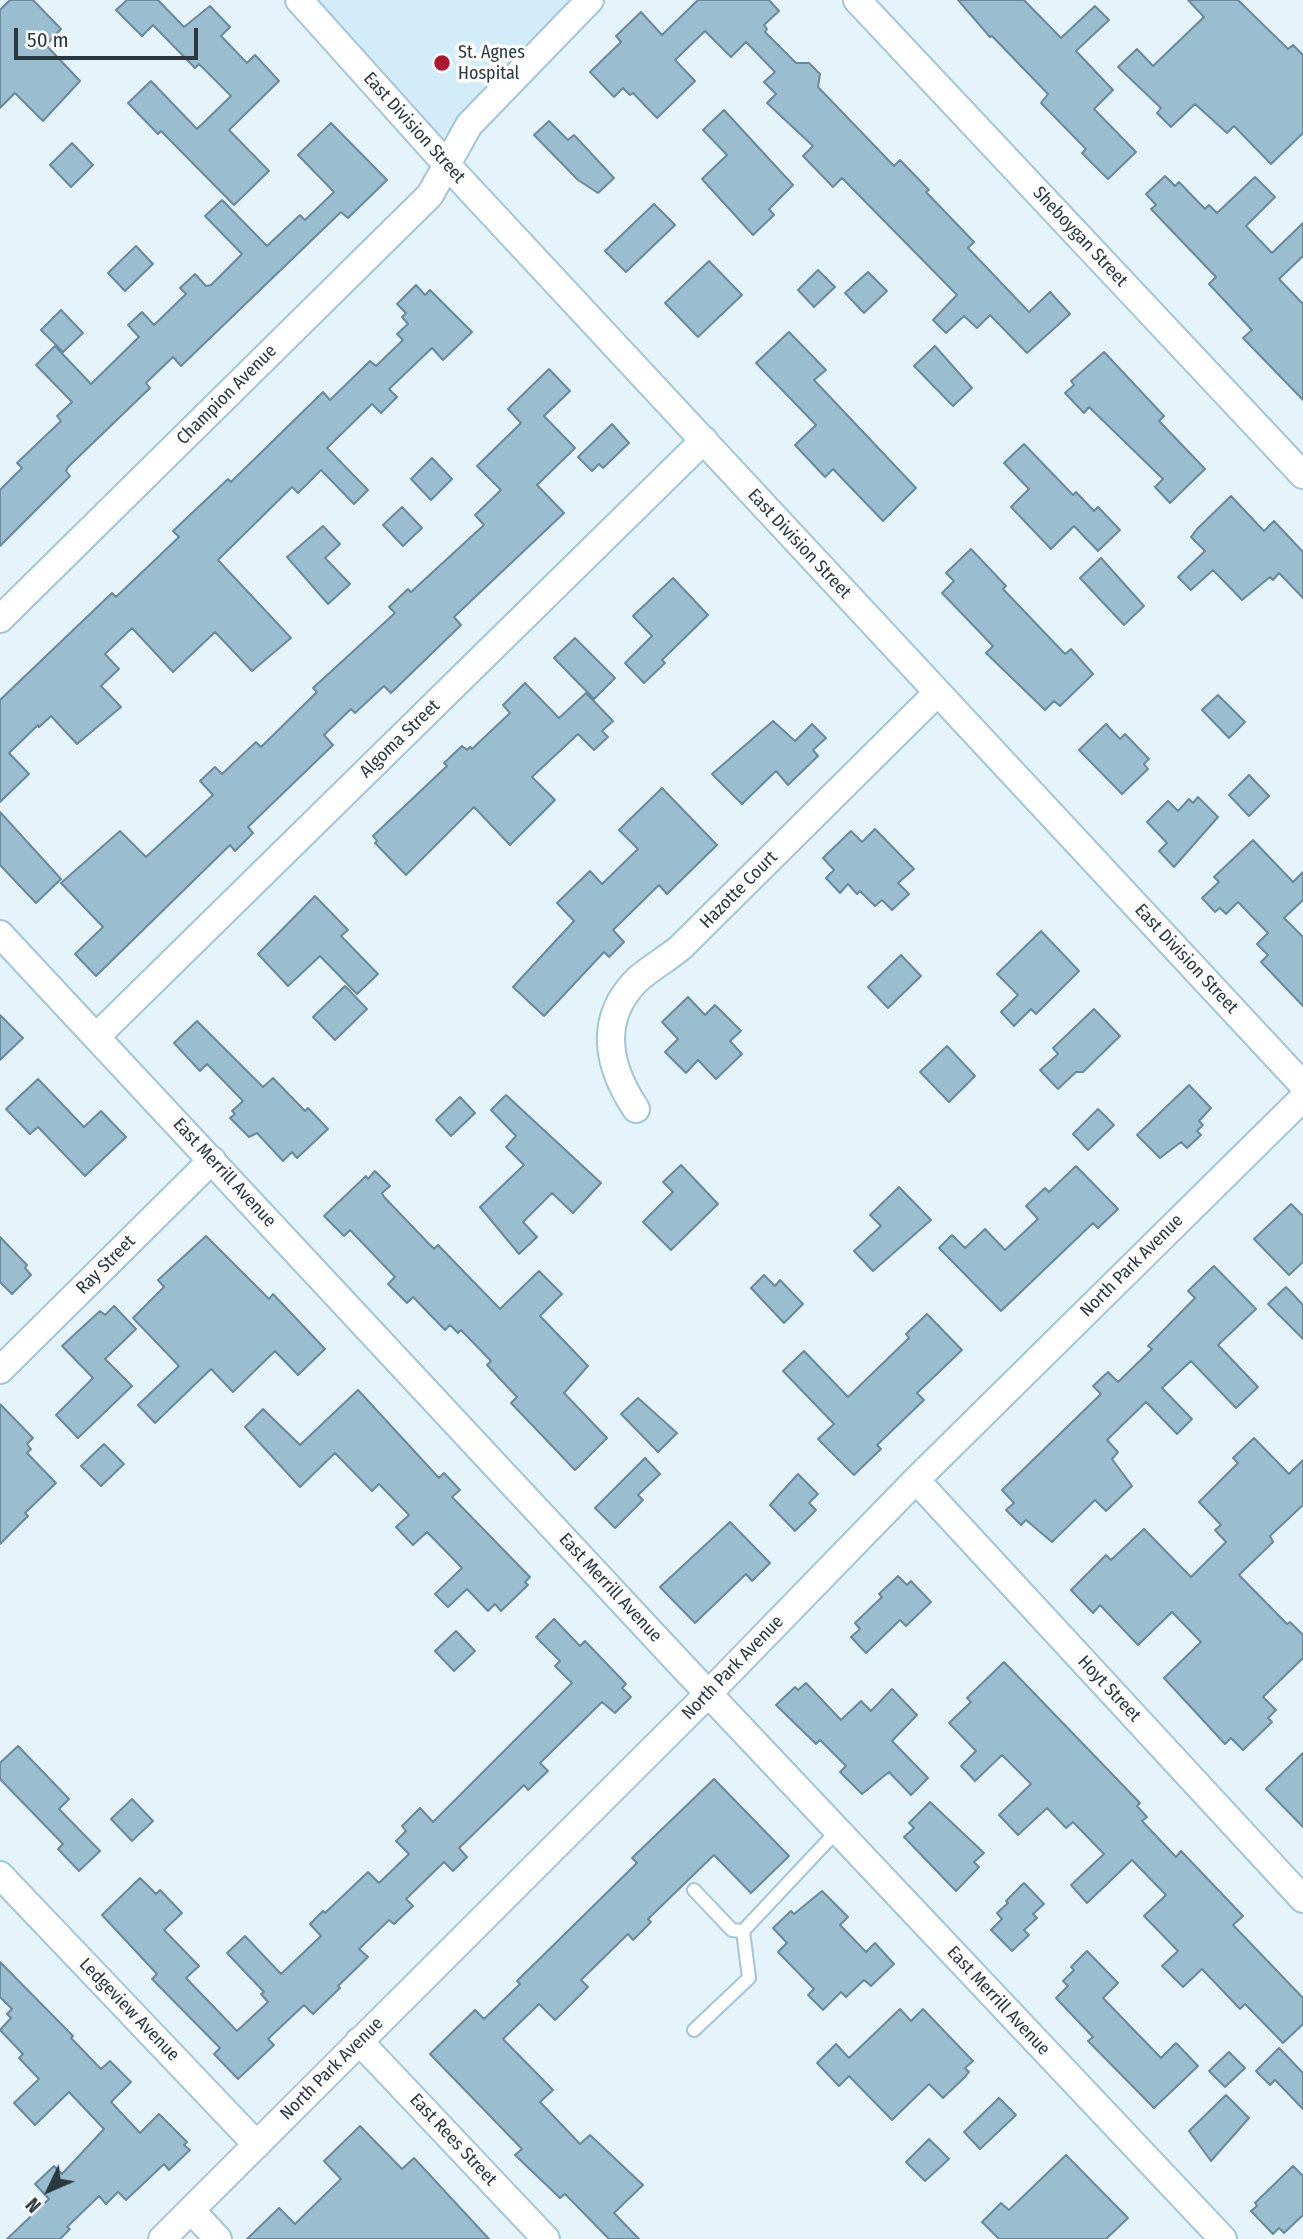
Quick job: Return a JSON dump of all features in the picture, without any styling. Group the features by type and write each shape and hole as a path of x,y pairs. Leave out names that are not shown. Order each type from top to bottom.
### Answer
{"street":[{"name":"East Division Street","path":"299,0 448,166 1303,1085"},
{"name":"Champion Avenue","path":"0,619 430,195 469,125 590,0"},
{"name":"Sheboygan Street","path":"857,0 1303,475"},
{"name":"Algoma Street","path":"96,1037 704,440"},
{"name":"Hazotte Court","path":"636,1109 623,1085 610,1049 615,1015 627,992 644,974 681,947 937,693"},
{"name":"East Merrill Avenue","path":"0,934 708,1694 1223,2239"},
{"name":"North Park Avenue","path":"162,2239 708,1694 916,1480 1303,1098"},
{"name":"Ray Street","path":"0,1370 212,1160"},
{"name":"Hoyt Street","path":"916,1480 1303,1899"},
{"name":"Ledgeview Avenue","path":"0,1875 257,2145"},
{"name":"East Rees Street","path":"359,2041 547,2239"},
{"path":"191,2210 218,2239"}],"lane":[{"path":"743,1931 837,1830"},
{"path":"694,1890 732,1930 743,1931"},
{"path":"694,2030 749,1978 743,1931"}],"shaded area":[{"name":"St. Agnes Hospital","path":"299,0 590,0 448,166"}],"building":[{"path":"10,0 33,0 61,29 46,45 80,81 43,121 15,93 0,108 0,10"},
{"path":"127,0 158,0 184,27 210,6 230,27 221,36 247,63 255,55 279,81 229,130 269,171 234,205 161,131 158,134 128,103 151,81 197,129 231,96 199,64 195,68 153,25 142,36 116,10"},
{"path":"698,0 769,0 779,11 764,25 767,29 765,32 796,63 809,63 820,74 818,87 894,166 900,160 929,190 926,192 974,242 968,248 1029,312 1050,292 1070,314 1027,353 990,315 977,328 964,316 946,333 933,320 957,295 842,178 833,187 803,156 813,146 767,103 776,94 764,82 775,72 746,42 731,57 705,31 675,60 695,81 657,118 633,93 630,95 623,88 614,97 590,72 621,42 616,36 641,12 662,35"},
{"path":"958,0 1024,0 1061,38 1095,6 1109,20 1076,51 1113,90 1094,109 1136,152 1108,179 1082,153 1086,149 1041,103 1048,94 992,36 990,37"},
{"path":"1188,0 1238,0 1288,49 1293,45 1303,55 1303,133 1271,164 1234,126 1227,133 1195,104 1171,127 1157,113 1161,108 1118,67 1137,49 1153,66 1204,17"},
{"path":"724,110 793,185 769,209 774,215 753,235 702,179 727,155 703,130"},
{"path":"549,121 568,140 574,135 614,178 598,193 578,180 534,135"},
{"path":"331,123 387,180 348,218 341,212 181,366 173,357 146,383 150,388 68,467 66,471 70,476 0,546 0,490 22,468 17,463 61,421 57,416 72,402 36,365 55,346 91,384 139,337 128,325 142,312 154,325 186,294 180,288 195,274 206,286 211,285 242,254 205,216 222,200 267,246 300,215 305,220 334,192 298,155"},
{"path":"72,143 93,165 71,187 50,165"},
{"path":"1165,176 1175,186 1179,182 1205,209 1209,205 1217,213 1255,177 1275,197 1246,226 1272,253 1303,223 1303,256 1279,279 1303,304 1303,400 1243,338 1252,330 1209,284 1216,277 1151,209 1156,205 1146,194"},
{"path":"654,204 675,225 626,272 605,251"},
{"path":"136,246 153,264 125,291 108,273"},
{"path":"709,261 742,295 698,337 665,303"},
{"path":"818,270 835,287 814,307 798,290"},
{"path":"868,272 887,291 864,313 845,293"},
{"path":"416,285 425,295 430,290 472,332 443,360 432,348 389,389 397,397 381,413 372,404 327,448 368,490 354,504 321,470 298,493 292,487 218,560 291,638 252,671 215,632 173,672 132,628 105,654 119,669 101,686 121,707 77,744 51,716 39,727 38,725 9,753 29,774 0,802 0,700 112,593 116,597 179,537 173,531 228,479 231,482 323,392 330,400 370,361 376,366 403,340 397,334 408,324 402,317 406,313 397,304"},
{"path":"61,310 83,333 63,352 41,330"},
{"path":"789,332 826,370 814,380 916,488 883,521 833,469 825,477 795,445 816,425 756,363"},
{"path":"935,346 972,388 953,406 914,366"},
{"path":"1104,352 1164,416 1159,421 1205,469 1170,503 1155,487 1163,479 1089,407 1084,413 1065,393 1074,385 1071,381"},
{"path":"549,369 570,391 544,416 575,448 537,485 564,513 454,617 461,625 391,693 384,686 355,713 351,709 324,735 333,745 248,827 253,833 235,851 230,845 96,976 75,954 103,927 61,883 120,831 146,857 213,795 200,781 215,767 222,774 256,742 261,747 317,692 313,688 395,613 389,607 408,589 411,592 484,525 475,515 501,490 477,466 521,423 508,409"},
{"path":"612,424 629,443 603,468 599,464 592,471 578,457"},
{"path":"1024,444 1073,495 1076,492 1094,511 1098,507 1120,530 1098,551 1074,526 1051,549 1011,507 1029,489 1004,463"},
{"path":"432,458 452,479 431,500 411,479"},
{"path":"1231,496 1264,531 1274,521 1303,552 1303,598 1279,573 1273,580 1270,577 1242,600 1213,570 1191,590 1178,577 1205,551 1191,537"},
{"path":"402,507 422,528 403,546 383,525"},
{"path":"323,526 340,544 325,558 350,584 328,604 287,557"},
{"path":"971,549 1006,586 1003,589 1065,654 1071,649 1093,674 1060,706 1054,701 1045,710 986,653 993,646 942,593 954,581 946,573"},
{"path":"1101,558 1144,606 1124,625 1080,578"},
{"path":"673,578 708,615 662,660 665,663 644,683 625,663 652,636 633,616"},
{"path":"575,638 615,678 594,699 554,658"},
{"path":"525,683 559,718 586,693 613,721 602,731 608,737 594,750 578,734 532,777 555,800 510,845 474,807 406,875 375,843 377,841 373,836 447,766 444,763 462,746 467,750 470,747 472,749 510,713 503,705"},
{"path":"1218,695 1245,722 1229,738 1202,710"},
{"path":"773,721 795,741 812,724 826,738 813,750 818,756 788,785 776,771 742,804 712,774"},
{"path":"1106,724 1120,739 1125,734 1149,759 1144,764 1148,769 1122,794 1079,750"},
{"path":"1249,775 1269,796 1249,816 1229,795"},
{"path":"662,788 717,845 667,894 659,885 613,930 624,942 609,957 604,952 544,1016 513,987 574,921 557,903 590,871 602,884 638,849 619,830"},
{"path":"1198,797 1218,817 1174,867 1159,851 1167,843 1147,822 1168,801 1178,811 1189,799 1193,803"},
{"path":"0,812 61,879 36,903 0,865"},
{"path":"875,829 914,869 898,883 909,894 892,910 882,900 875,906 860,891 857,894 848,884 840,893 826,878 834,870 823,858 851,831 862,842"},
{"path":"1253,840 1293,882 1303,872 1303,900 1284,918 1303,937 1303,1006 1261,962 1268,955 1257,944 1268,933 1238,902 1226,914 1220,908 1215,912 1202,898 1219,882 1214,877"},
{"path":"315,896 348,930 341,936 378,974 357,994 320,956 288,986 258,954"},
{"path":"1041,931 1079,971 1036,1014 1031,1009 1014,1026 1001,1012 1018,995 997,974"},
{"path":"901,955 921,976 888,1008 868,987"},
{"path":"345,986 367,1009 335,1040 313,1017"},
{"path":"688,997 705,1015 715,1005 741,1031 730,1041 742,1054 716,1079 698,1060 686,1073 665,1052 678,1039 662,1022"},
{"path":"1094,1009 1120,1036 1083,1072 1076,1072 1058,1089 1040,1070 1058,1054 1053,1048"},
{"path":"0,1015 23,1038 0,1060"},
{"path":"197,1021 263,1087 273,1078 305,1111 308,1108 328,1129 297,1158 292,1152 283,1161 257,1133 249,1137 230,1118 235,1114 232,1111 243,1101 207,1064 200,1071 174,1043"},
{"path":"947,1046 975,1076 949,1102 920,1072"},
{"path":"38,1079 84,1127 101,1111 126,1137 85,1176 38,1127 30,1134 6,1109"},
{"path":"1189,1085 1211,1108 1199,1121 1203,1125 1197,1131 1201,1135 1187,1148 1181,1142 1160,1158 1137,1135"},
{"path":"506,1095 601,1183 573,1213 552,1193 523,1222 537,1237 519,1254 480,1207 524,1165 506,1147 516,1136 491,1110"},
{"path":"460,1097 475,1113 451,1136 436,1120"},
{"path":"1098,1109 1114,1125 1088,1150 1073,1134"},
{"path":"681,1165 718,1204 671,1250 643,1222 673,1192 663,1182"},
{"path":"1076,1166 1118,1209 1098,1228 1093,1223 1001,1311 939,1248 952,1235 965,1248 985,1229 1005,1250 1038,1219 1026,1206 1045,1188 1049,1192"},
{"path":"375,1171 390,1186 382,1193 384,1197 434,1249 438,1245 500,1309 539,1271 562,1294 540,1316 588,1366 564,1393 607,1438 575,1470 511,1403 517,1397 487,1365 491,1361 461,1330 458,1333 450,1325 445,1330 413,1297 407,1303 388,1284 395,1277 350,1230 344,1236 324,1216 366,1176 368,1179"},
{"path":"899,1187 931,1220 873,1271 854,1251 881,1226 870,1215"},
{"path":"1291,1204 1303,1216 1303,1262 1289,1275 1254,1239"},
{"path":"206,1236 269,1299 273,1294 325,1349 298,1375 275,1351 233,1392 211,1369 155,1423 138,1405 179,1366 133,1318 164,1287 158,1280"},
{"path":"0,1237 27,1265 25,1268 31,1275 12,1294 0,1282"},
{"path":"1214,1266 1256,1309 1218,1345 1258,1387 1236,1408 1191,1361 1162,1388 1192,1419 1177,1434 1146,1402 1107,1440 1118,1452 1112,1459 1132,1486 1106,1511 1095,1500 1052,1542 1026,1520 1021,1525 1006,1510 1014,1503 1002,1490 1101,1394 1093,1386 1108,1372 1118,1382 1152,1349 1148,1346 1195,1298 1188,1291"},
{"path":"764,1275 775,1286 780,1280 803,1304 784,1323 751,1288"},
{"path":"1286,1287 1303,1305 1303,1339 1268,1304"},
{"path":"114,1306 136,1329 105,1359 132,1386 78,1438 56,1415 93,1378 62,1346 100,1311 105,1315"},
{"path":"927,1314 962,1350 917,1393 924,1400 877,1445 881,1449 854,1475 818,1439 834,1424 783,1371 804,1351 848,1397 909,1338 906,1334"},
{"path":"358,1390 439,1478 444,1473 460,1490 452,1497 530,1577 525,1582 528,1585 501,1611 495,1604 488,1611 467,1589 448,1607 435,1594 462,1568 427,1532 413,1545 396,1527 409,1515 379,1484 372,1491 335,1453 300,1487 245,1427 263,1409 300,1445"},
{"path":"638,1398 677,1433 658,1452 621,1414"},
{"path":"0,1404 33,1438 27,1444 31,1449 27,1453 56,1483 25,1513 28,1516 0,1544"},
{"path":"1254,1438 1289,1474 1303,1460 1303,1505 1270,1536 1273,1542 1239,1575 1287,1624 1290,1622 1303,1635 1303,1658 1263,1697 1276,1710 1268,1718 1272,1722 1243,1750 1231,1738 1225,1744 1164,1678 1201,1642 1172,1612 1138,1645 1100,1605 1093,1613 1071,1590 1106,1555 1111,1560 1144,1529 1191,1577 1226,1542 1215,1530 1221,1525 1199,1502 1238,1463 1233,1458"},
{"path":"104,1444 124,1464 101,1486 81,1466"},
{"path":"645,1458 660,1474 638,1495 643,1500 615,1528 595,1508"},
{"path":"798,1474 818,1494 809,1503 816,1510 795,1531 770,1505"},
{"path":"730,1522 770,1563 752,1581 746,1574 695,1623 660,1587"},
{"path":"898,1576 907,1585 911,1581 931,1602 906,1626 900,1620 866,1653 851,1637 860,1629 855,1623 882,1597 879,1594"},
{"path":"554,1619 580,1646 585,1641 626,1684 622,1688 631,1697 615,1713 602,1702 540,1763 548,1771 528,1790 524,1785 459,1848 467,1857 453,1871 444,1862 406,1899 413,1906 394,1924 389,1920 359,1949 368,1957 338,1986 340,1988 313,2014 304,2005 268,2039 274,2045 238,2079 214,2054 220,2048 152,1979 157,1974 102,1915 140,1878 156,1894 160,1890 182,1913 164,1930 199,1966 186,1978 237,2031 268,2002 261,1994 264,1992 227,1953 245,1936 281,1974 321,1936 310,1924 323,1911 325,1913 368,1872 379,1883 409,1854 396,1841 406,1831 402,1826 420,1808 433,1822 572,1683 555,1666 560,1661 536,1637"},
{"path":"456,1631 475,1651 454,1671 435,1651"},
{"path":"1004,1662 1140,1803 1137,1806 1147,1817 1142,1821 1176,1857 1181,1851 1243,1916 1233,1925 1303,1998 1303,2024 1283,2043 1245,2004 1240,2009 1202,1969 1183,1987 1162,1966 1178,1951 1144,1916 1166,1895 1132,1860 1087,1903 1071,1885 1104,1854 1073,1822 1066,1828 1047,1808 1018,1835 999,1815 1031,1784 1002,1755 975,1781 961,1766 976,1751 949,1723 971,1702 967,1698"},
{"path":"806,1683 841,1720 861,1701 871,1711 892,1689 917,1715 892,1741 928,1778 911,1795 889,1772 862,1794 840,1772 846,1766 820,1740 816,1744 776,1705 795,1687 798,1690"},
{"path":"18,1746 69,1799 59,1809 100,1851 79,1871 58,1849 63,1844 0,1779 0,1763"},
{"path":"1303,1753 1303,1827 1266,1789"},
{"path":"714,1779 789,1856 751,1893 714,1855 648,1919 651,1922 633,1940 628,1934 581,1980 588,1987 555,2020 539,2004 503,2039 553,2090 540,2102 580,2144 590,2135 643,2185 614,2213 639,2239 609,2239 565,2194 560,2198 515,2155 522,2149 430,2054 475,2010 484,2019 520,1984 517,1981 637,1863 632,1858"},
{"path":"132,1799 153,1821 132,1841 111,1819"},
{"path":"930,1802 984,1853 974,1862 979,1867 956,1891 904,1837 914,1828 909,1823"},
{"path":"1024,1883 1044,1904 1033,1914 1037,1918 1024,1930 1029,1935 1012,1951 991,1930 1002,1919 997,1913"},
{"path":"822,1891 848,1917 840,1925 866,1952 875,1943 894,1964 871,1986 864,1980 846,1997 841,1992 823,2010 808,1995 814,1989 778,1952 787,1943 773,1928 791,1911 794,1914"},
{"path":"1087,1951 1118,1983 1103,1998 1161,2058 1176,2043 1198,2066 1154,2108 1088,2041 1093,2037 1056,1998 1068,1986 1063,1981 1074,1970 1071,1967"},
{"path":"0,1962 73,2036 71,2038 101,2069 110,2061 131,2082 111,2102 140,2133 159,2114 187,2142 184,2145 190,2150 169,2170 164,2164 126,2200 118,2192 106,2204 99,2196 67,2227 70,2229 60,2239 7,2239 49,2199 35,2184 54,2166 62,2174 104,2129 69,2092 35,2125 14,2103 39,2079 19,2058 23,2054 0,2030 11,2018 7,2014 12,2009 0,1997"},
{"path":"900,2009 911,2021 923,2009 973,2061 965,2068 969,2072 965,2077 943,2098 929,2084 892,2120 849,2076 839,2086 817,2063 836,2044 849,2058"},
{"path":"1279,2048 1303,2073 1303,2109 1275,2080 1270,2085 1256,2071"},
{"path":"1229,2052 1245,2068 1225,2087 1209,2071"},
{"path":"1226,2095 1249,2118 1211,2161 1189,2131"},
{"path":"999,2098 1016,2115 980,2149 964,2132"},
{"path":"360,2126 402,2169 414,2158 489,2239 247,2239 279,2208 295,2224 341,2179 324,2161"},
{"path":"929,2139 949,2159 925,2181 906,2162"},
{"path":"1066,2155 1128,2218 1106,2239 999,2239 982,2222 1001,2203 1009,2210"},
{"path":"1293,2166 1303,2176 1303,2215 1284,2233 1279,2228 1273,2234 1251,2211 1257,2206 1255,2203"}],"place":[{"name":"St. Agnes Hospital","path":"442,63"}]}
